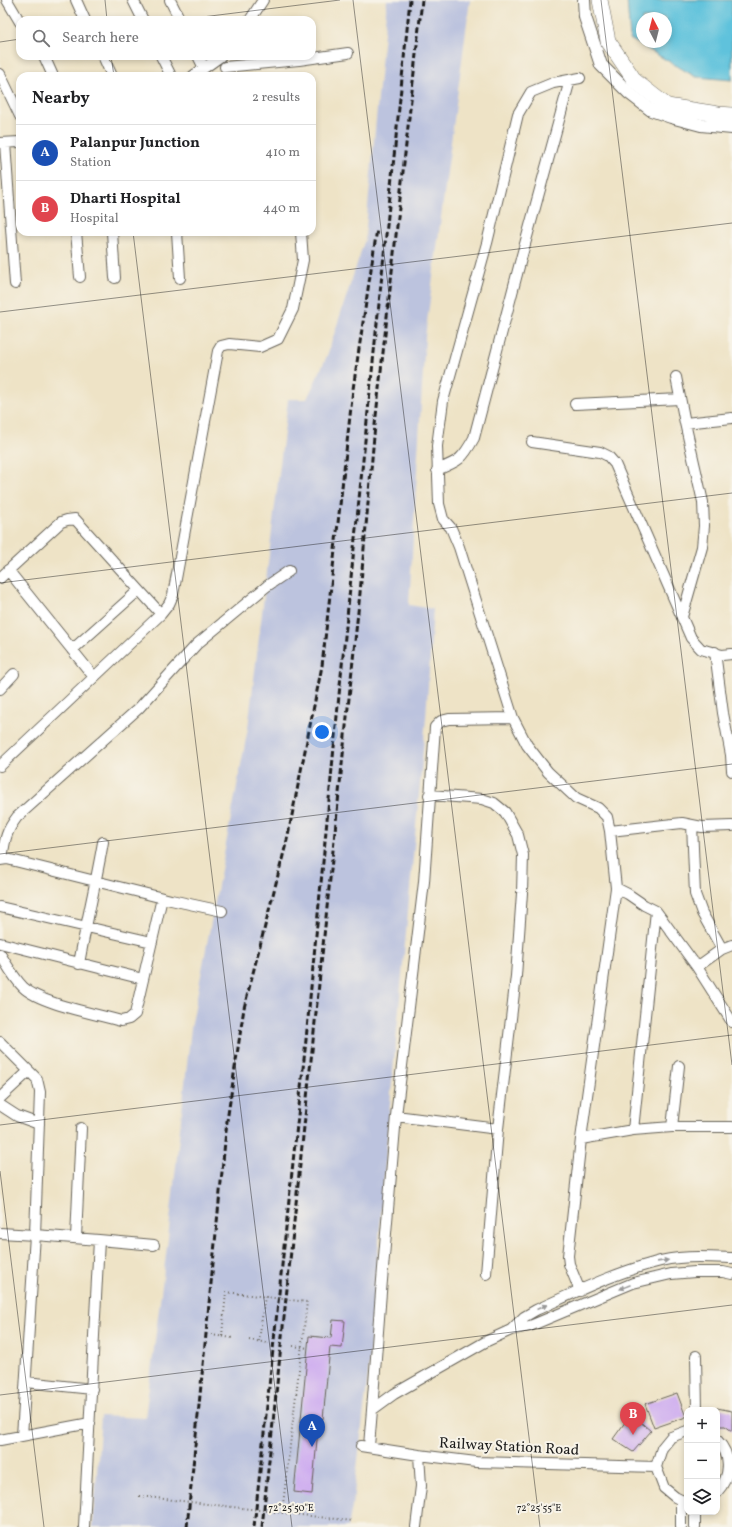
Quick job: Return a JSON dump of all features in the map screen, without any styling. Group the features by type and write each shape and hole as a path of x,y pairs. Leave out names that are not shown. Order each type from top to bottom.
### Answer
{"main road":[{"path":"600,0 608,41 635,80 666,106 732,115"}],"street":[{"path":"7,0 16,16"},
{"path":"76,0 83,16"},
{"path":"133,0 141,16"},
{"path":"170,0 178,16"},
{"path":"253,16 263,0"},
{"path":"584,0 585,17 601,65 629,92 652,110 671,117 701,125 732,128"},
{"path":"316,58 348,53"},
{"path":"46,60 51,72"},
{"path":"105,60 110,72"},
{"path":"163,60 169,72"},
{"path":"200,60 204,68"},
{"path":"198,72 215,60"},
{"path":"222,60 228,72"},
{"path":"225,66 299,60"},
{"path":"0,74 16,108"},
{"path":"437,470 458,461 467,451 474,438 522,255 575,79 552,83 531,92 523,103 518,114 487,243 443,400 437,446 437,470 439,504 443,519 451,528 459,547 513,718 527,745 548,772 576,798 598,808 607,817 610,831 616,888 582,1139 568,1256 569,1264 580,1291"},
{"path":"15,284 5,190 3,143 16,142"},
{"path":"76,236 80,277"},
{"path":"112,236 115,278"},
{"path":"177,236 180,278"},
{"path":"0,766 161,614 169,604 173,595 218,351 221,346 229,344 260,346 278,339 293,309 302,260 301,236"},
{"path":"676,377 702,502 704,526 702,547 682,617"},
{"path":"575,404 680,399"},
{"path":"685,423 732,418"},
{"path":"532,442 600,452 608,456 614,464 692,638 701,649 722,655 732,654"},
{"path":"0,578 62,522 75,519 161,614"},
{"path":"8,570 94,677"},
{"path":"222,911 162,898 7,859 1,859 9,828 17,817 139,708 197,644 267,586 289,571"},
{"path":"72,650 139,590"},
{"path":"715,652 723,713 731,755 732,771"},
{"path":"0,689 14,674"},
{"path":"372,1410 396,1116 424,882 435,727 441,721 449,719 513,718"},
{"path":"430,795 482,799 494,803 505,812 518,835 523,855 516,976 498,1129 486,1274"},
{"path":"610,831 682,824 702,827 732,826"},
{"path":"692,825 695,894 702,913 722,949"},
{"path":"79,964 85,926 96,881 103,842"},
{"path":"616,888 656,911 697,967 732,1022"},
{"path":"0,954 22,987 33,995 47,1001 121,1021 129,1019 135,1014 162,898"},
{"path":"0,907 152,942"},
{"path":"633,1130 656,911"},
{"path":"0,943 143,979"},
{"path":"697,967 722,949 732,945"},
{"path":"0,1042 36,1079 40,1092 35,1235 22,1436"},
{"path":"672,1127 679,1066"},
{"path":"2,1093 28,1071"},
{"path":"0,1105 17,1116 39,1124"},
{"path":"396,1116 498,1129"},
{"path":"582,1139 633,1130 672,1127 732,1127"},
{"path":"76,1238 81,1128"},
{"path":"0,1233 154,1245"},
{"path":"84,1527 99,1240"},
{"path":"511,1330 524,1317 536,1310 654,1262 694,1256 732,1258"},
{"path":"372,1410 394,1394 487,1341 511,1330 530,1326 626,1286 671,1274 695,1272 723,1272 732,1274"},
{"path":"696,1356 697,1407"},
{"path":"26,1382 92,1389"},
{"name":"Railway Station Road","path":"372,1410 365,1446 418,1455 476,1462 656,1467"},
{"path":"0,1440 90,1423"},
{"path":"681,1527 684,1500 664,1488 656,1467 662,1448 671,1437 684,1432"},
{"path":"720,1442 728,1457 730,1471 724,1484 720,1489"},
{"path":"416,1527 421,1486 418,1455"},
{"path":"695,1515 695,1527"}],"path":[{"path":"222,1336 226,1292 307,1302 282,1513"},
{"path":"259,1341 265,1296"},
{"path":"211,1335 233,1338"},
{"path":"249,1340 269,1343"},
{"path":"293,1346 308,1348"},
{"path":"139,1496 354,1521"}],"shaded area":[{"path":"387,0 470,0 425,337 409,605 433,609 426,718 390,1104 368,1375 353,1502 348,1527 93,1527 101,1416 145,1418 168,1239 191,1028 248,728 288,399 307,399 327,356 365,239"}],"water":[{"path":"627,0 732,0 732,80 696,77 646,48 672,48 672,12 636,12 636,42 630,39"}],"building":[{"path":"333,1320 345,1321 342,1348 330,1347 323,1419 319,1418 312,1494 294,1492 309,1336 331,1338"},
{"path":"677,1393 684,1412 684,1418 654,1428 645,1404"},
{"path":"720,1409 732,1411 732,1431 725,1426 720,1426"},
{"path":"631,1414 651,1431 633,1452 613,1439"}],"railway":[{"path":"254,1527 305,1050 339,695 410,0"},
{"path":"262,1527 360,593 375,425 422,0"},
{"path":"187,1527 227,1121 244,1008 287,840 322,666 353,389 377,229"}],"place":[{"name":"Dharti Hospital","path":"633,1435"},
{"name":"Palanpur Junction","path":"312,1447"}]}
